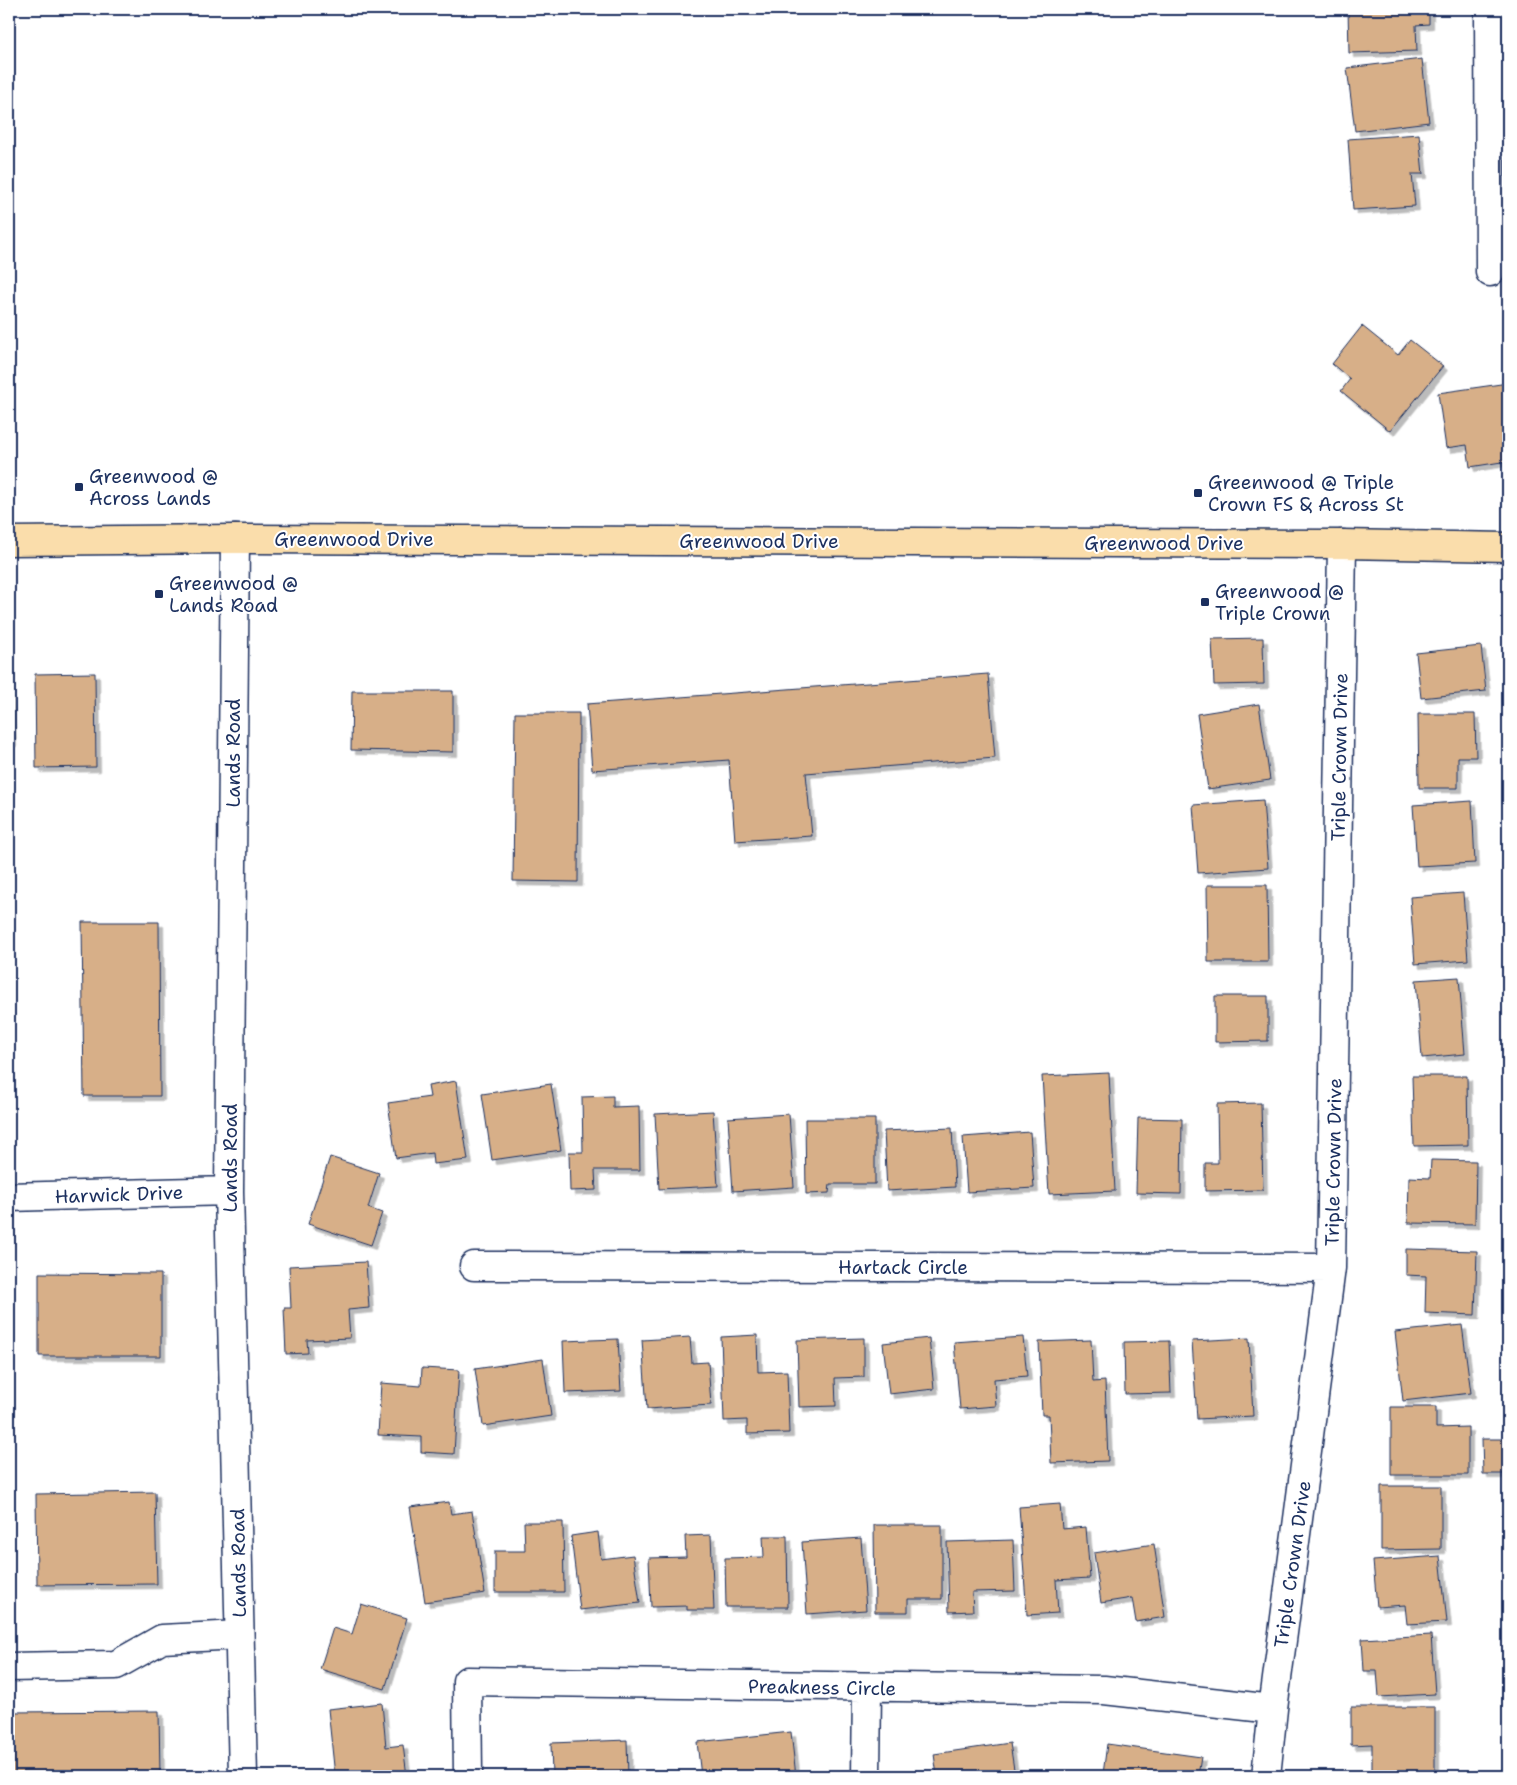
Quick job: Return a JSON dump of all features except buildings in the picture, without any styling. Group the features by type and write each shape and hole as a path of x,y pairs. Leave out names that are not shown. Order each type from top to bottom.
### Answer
{"main road":[{"name":"Greenwood Drive","path":"9,541 235,539 1342,544 1508,547"}],"street":[{"path":"1489,9 1490,272"},
{"name":"Lands Road","path":"235,539 229,1191 242,1776"},
{"name":"Triple Crown Drive","path":"1266,1776 1273,1709 1331,1268 1342,544"},
{"name":"Harwick Drive","path":"9,1197 229,1191"},
{"name":"Hartack Circle","path":"474,1266 1331,1268"},
{"path":"9,1667 116,1665 162,1639 239,1635"},
{"name":"Preakness Circle","path":"468,1776 467,1681 1104,1690 1273,1709"},
{"path":"866,1776 867,1688"}],"place":[{"name":"Greenwood @ Across Lands","path":"79,487"},
{"name":"Greenwood @ Triple Crown FS & Across St","path":"1198,493"},
{"name":"Greenwood @ Lands Road","path":"159,594"},
{"name":"Greenwood @ Triple Crown","path":"1205,602"}]}
